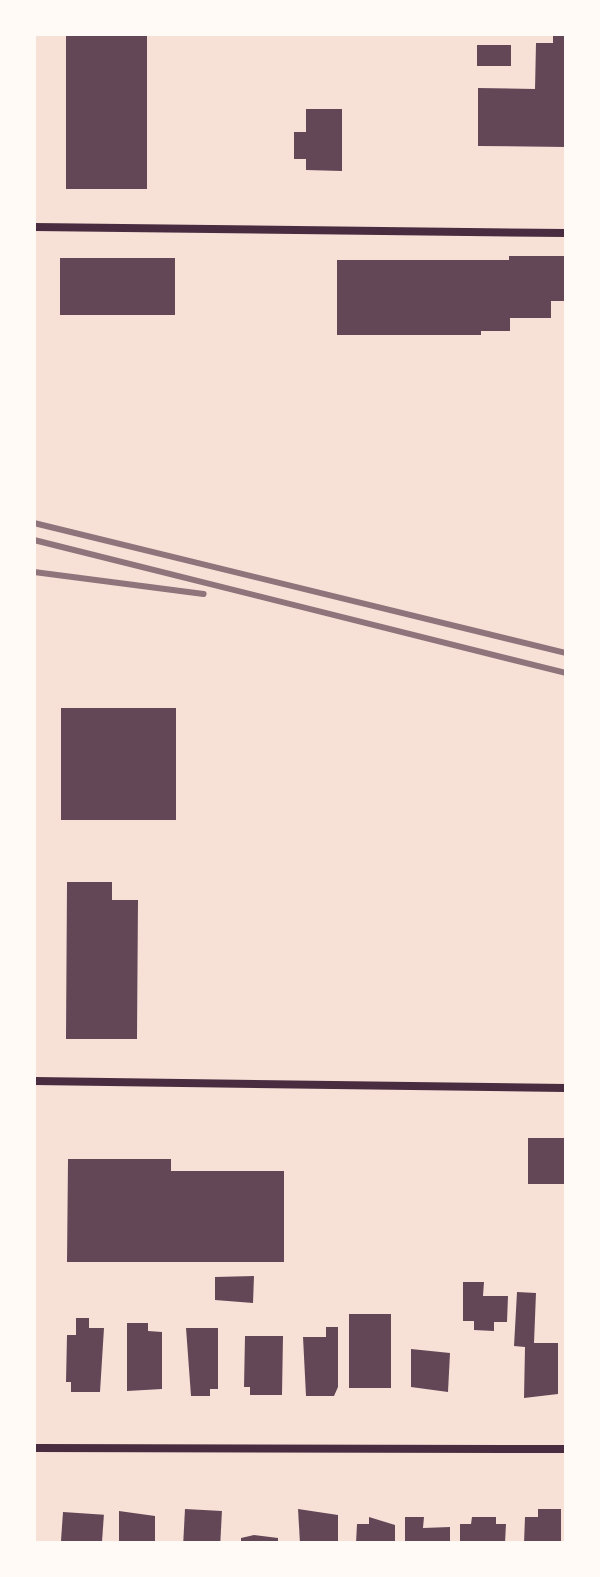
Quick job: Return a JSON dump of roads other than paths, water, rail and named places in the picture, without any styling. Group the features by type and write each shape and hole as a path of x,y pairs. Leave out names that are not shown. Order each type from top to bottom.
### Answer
{"street":[{"path":"34,227 566,233"},
{"path":"34,1081 566,1088"},
{"path":"34,1448 566,1449"}],"railway":[{"path":"34,523 566,653"},
{"path":"34,540 566,673"},
{"path":"34,572 204,594"}]}
